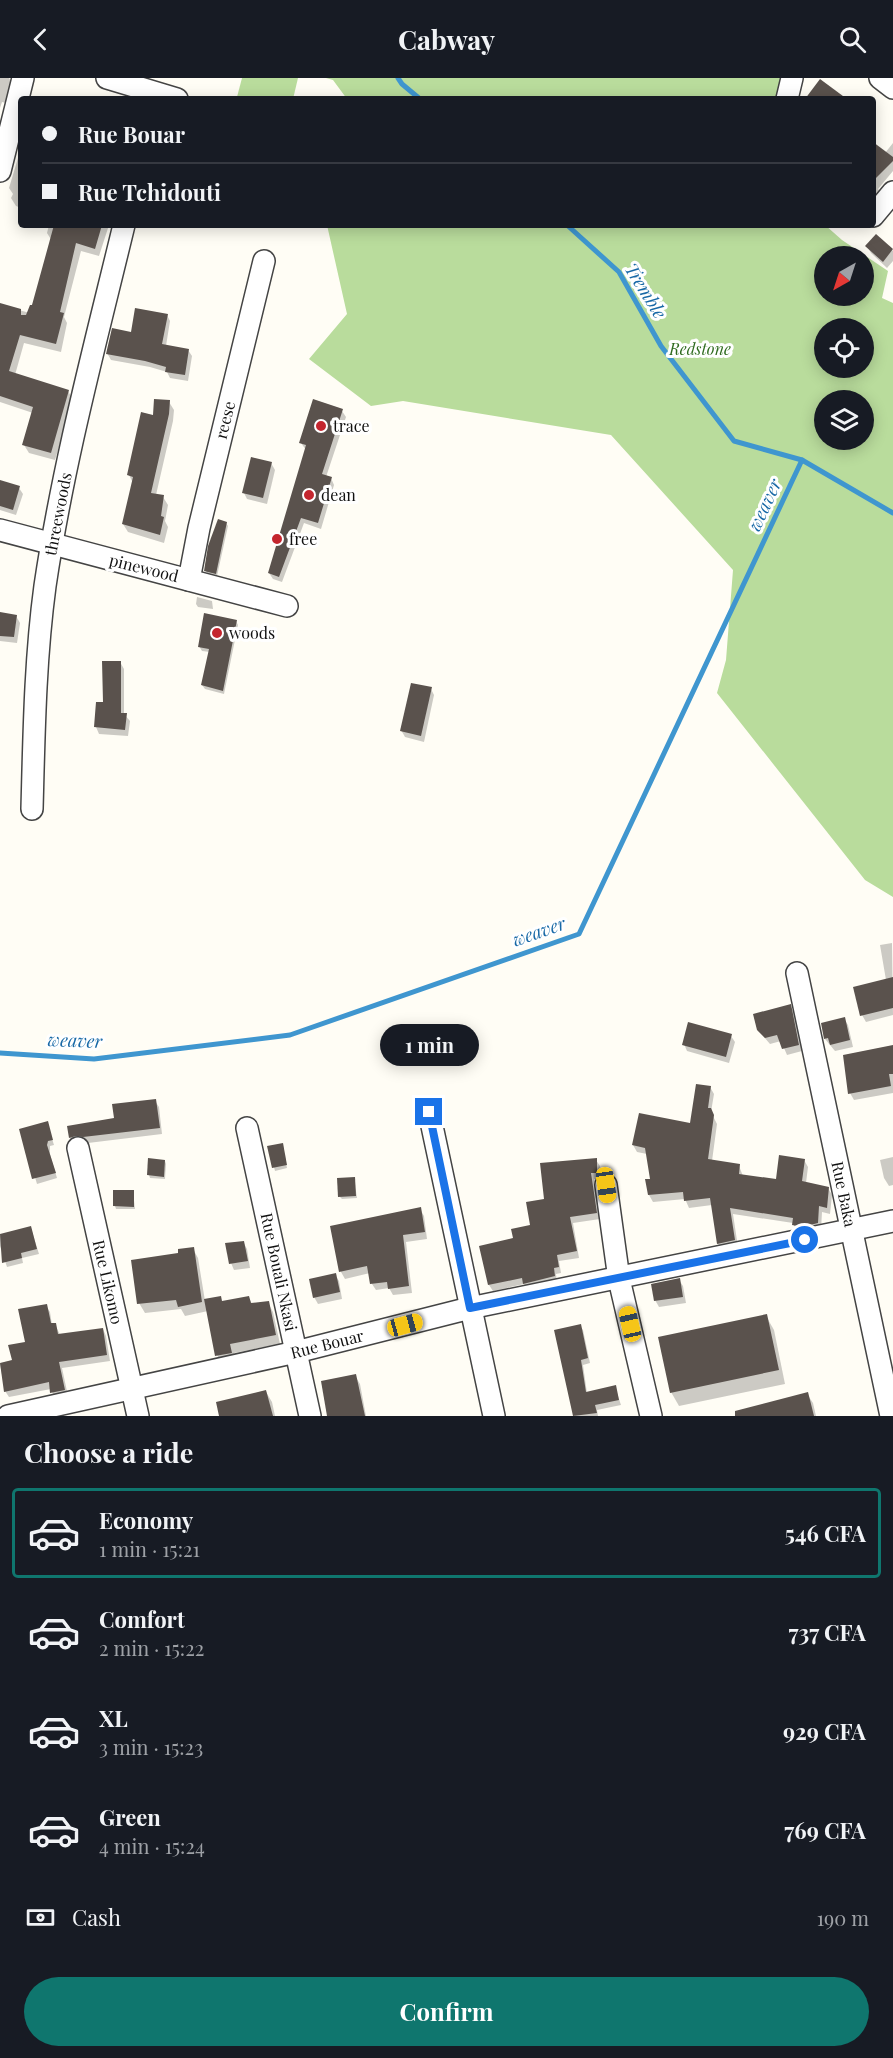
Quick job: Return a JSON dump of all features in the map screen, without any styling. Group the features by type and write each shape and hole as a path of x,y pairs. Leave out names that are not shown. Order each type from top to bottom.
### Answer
{"street":[{"path":"19,96 23,78"},
{"path":"106,78 163,92"},
{"path":"788,96 792,78"},
{"path":"880,78 893,88"},
{"path":"0,171 18,98"},
{"path":"876,212 893,192"},
{"name":"threewoods","path":"32,809 36,680 45,589 79,407 123,228"},
{"name":"reese","path":"189,580 202,516 264,261"},
{"name":"pinewood","path":"0,530 287,606"},
{"name":"Rue Baka","path":"797,973 891,1416"},
{"path":"429,1112 494,1416"},
{"name":"Rue Bouali Nkasi","path":"247,1128 310,1416"},
{"name":"Rue Likomo","path":"78,1148 138,1416"},
{"path":"606,1185 619,1279 651,1416"},
{"name":"Rue Bouar","path":"8,1416 296,1352 470,1308 893,1221"}],"green space":[{"path":"242,78 298,78 294,96 237,96"},
{"path":"326,78 790,78 782,96 345,96 333,80"},
{"name":"Redstone","path":"328,228 828,228 851,246 814,246 814,306 874,306 874,262 888,271 882,298 893,303 893,897 865,880 717,693 726,660 733,570 611,435 403,401 371,406 309,359 347,314"}],"building":[{"path":"820,79 843,96 807,96"},
{"path":"876,144 893,157 893,161 876,178"},
{"path":"53,228 101,228 95,249 76,243 60,312 64,313 56,344 20,335 9,371 69,390 51,453 22,445 33,407 0,396 0,303 21,309 21,315 26,315 32,305"},
{"path":"876,234 893,249 883,262 874,254 874,246 865,246"},
{"path":"135,308 168,314 162,344 189,349 185,375 165,372 166,367 145,361 106,354 112,328 131,332"},
{"path":"154,399 170,400 169,414 151,493 164,495 161,516 164,517 160,535 122,524 133,477 127,475 141,412 153,415"},
{"path":"313,399 343,409 322,474 332,477 318,523 301,518 279,577 268,573 306,445 299,443"},
{"path":"251,457 272,462 263,498 242,493"},
{"path":"0,480 20,486 13,510 0,506"},
{"path":"218,519 227,522 216,574 204,571 208,546"},
{"path":"0,612 17,615 14,637 0,636"},
{"path":"204,613 237,620 223,691 201,685 209,649 198,647"},
{"path":"102,661 121,661 121,713 127,713 125,730 94,727 96,702 103,702"},
{"path":"411,683 432,687 421,736 400,731"},
{"path":"893,977 893,1008 860,1016 853,987"},
{"path":"791,1004 799,1045 782,1049 777,1035 765,1038 757,1030 753,1014"},
{"path":"845,1017 850,1040 830,1045 828,1038 824,1039 821,1023"},
{"path":"688,1022 732,1034 726,1057 682,1045"},
{"path":"893,1045 893,1074 889,1074 891,1086 848,1094 843,1055"},
{"path":"696,1084 711,1086 708,1108 711,1108 714,1115 708,1159 740,1164 739,1174 776,1179 779,1155 805,1159 802,1181 829,1187 827,1208 819,1206 818,1223 802,1227 792,1225 793,1218 730,1208 735,1240 717,1244 710,1198 684,1201 683,1192 648,1195 645,1179 650,1179 645,1148 632,1145 639,1113 690,1123"},
{"path":"156,1099 160,1128 69,1138 67,1126 114,1118 112,1104"},
{"path":"48,1121 53,1140 48,1141 47,1145 56,1173 32,1179 19,1129"},
{"path":"283,1143 287,1165 272,1168 267,1146"},
{"path":"148,1158 165,1160 164,1177 147,1175"},
{"path":"597,1158 597,1173 591,1173 597,1213 570,1217 577,1251 557,1255 559,1267 554,1268 555,1276 523,1284 522,1278 488,1285 479,1246 513,1238 511,1229 530,1225 526,1202 544,1199 540,1163"},
{"path":"355,1177 356,1196 338,1197 337,1178"},
{"path":"113,1190 134,1190 134,1207 113,1206"},
{"path":"421,1207 425,1232 403,1235 409,1286 388,1289 387,1282 370,1284 367,1266 339,1272 330,1226"},
{"path":"31,1226 37,1249 21,1253 22,1258 2,1263 0,1234"},
{"path":"244,1241 248,1261 229,1264 225,1243"},
{"path":"194,1247 202,1302 178,1307 176,1300 137,1304 131,1260 178,1253 178,1249"},
{"path":"336,1273 340,1292 313,1298 309,1279"},
{"path":"680,1278 683,1297 654,1301 651,1284"},
{"path":"221,1296 222,1301 249,1296 251,1303 269,1301 276,1335 230,1344 232,1353 215,1356 204,1299"},
{"path":"47,1304 51,1323 56,1323 58,1334 103,1328 107,1355 59,1362 65,1390 50,1393 49,1382 4,1392 0,1363 12,1360 8,1345 25,1342 18,1309"},
{"path":"767,1314 779,1370 670,1393 658,1337"},
{"path":"581,1324 588,1358 581,1360 586,1392 616,1385 619,1400 595,1405 597,1413 573,1416 554,1330"},
{"path":"356,1374 365,1416 327,1416 321,1381"},
{"path":"266,1390 273,1416 219,1416 216,1402"},
{"path":"808,1392 814,1416 735,1416 735,1411"}],"waterway":[{"name":"Tremble","path":"398,78 416,96"},
{"name":"Tremble","path":"570,228 619,272 661,346 734,441 802,460 893,513"},
{"name":"weaver","path":"0,1053 94,1059 290,1035 579,934 802,460"}],"place":[{"name":"trace","path":"321,426"},
{"name":"dean","path":"309,495"},
{"name":"free","path":"277,539"},
{"name":"woods","path":"217,633"}],"route":[{"path":"429,1112 470,1308 805,1240"}]}
